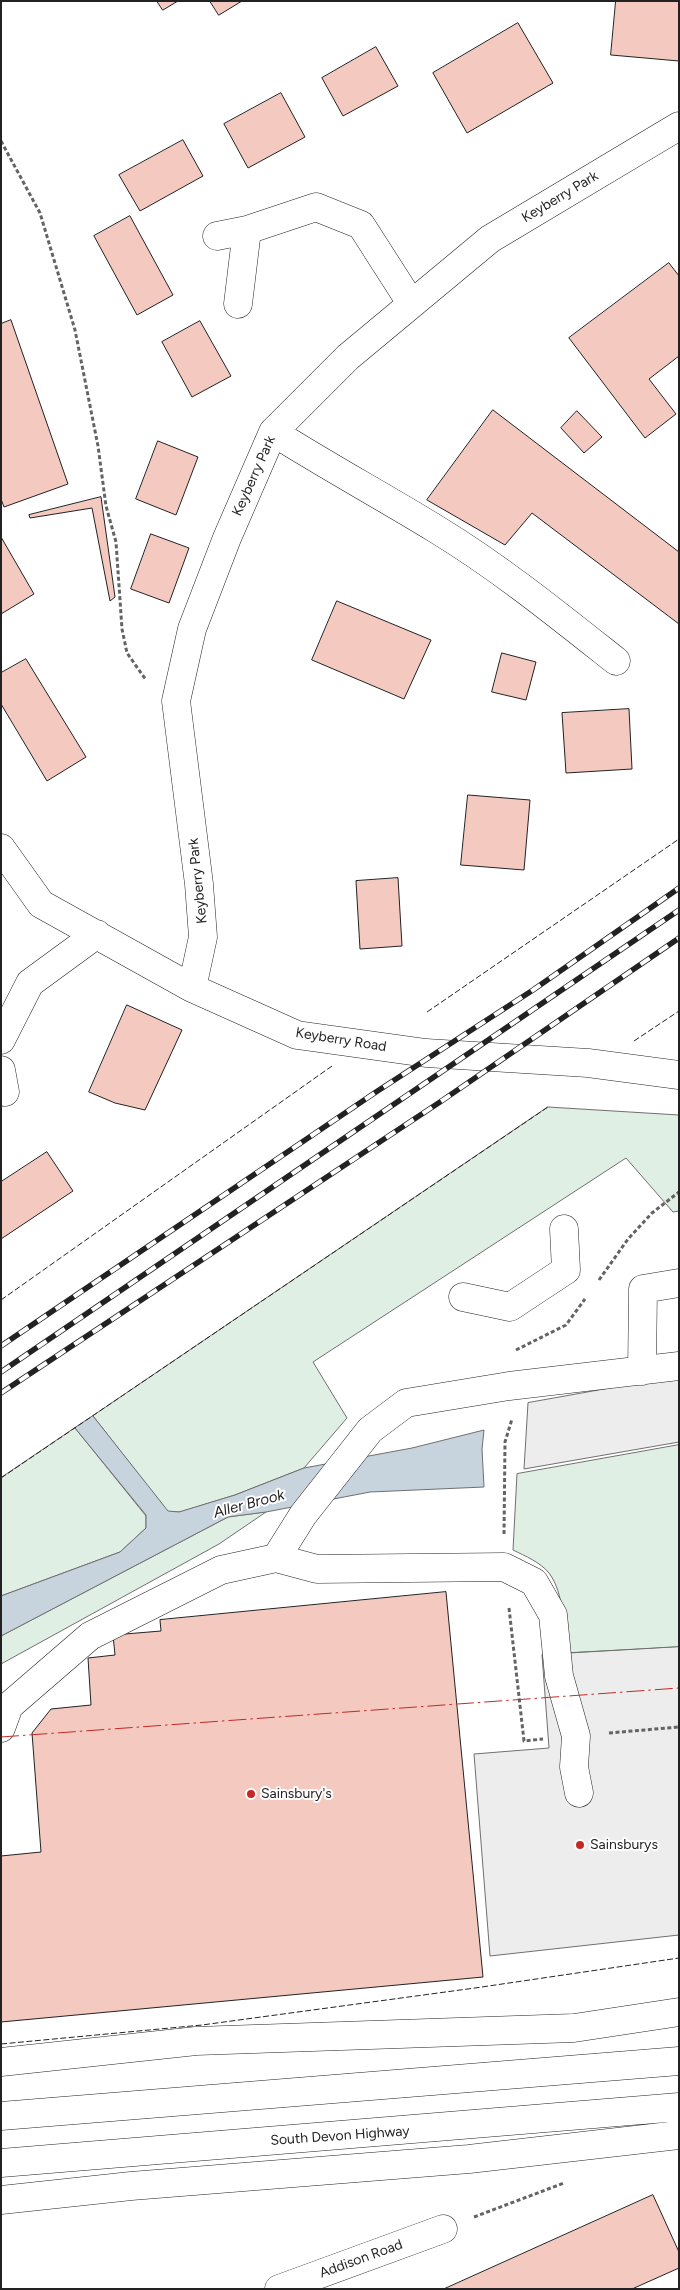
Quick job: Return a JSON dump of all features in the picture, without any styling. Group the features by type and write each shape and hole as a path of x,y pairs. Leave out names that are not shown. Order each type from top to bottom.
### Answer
{"main road":[{"name":"Keyberry Park","path":"192,988 203,937 199,884 176,702 192,629 227,538 273,432 348,357 490,239 679,126"},
{"path":"217,236 247,230 316,207 361,225 411,303"},
{"path":"238,304 247,230"},
{"path":"273,432 347,479 436,529 515,582 616,661"},
{"name":"Keyberry Road","path":"1,848 41,904 192,988 296,1035 426,1053 588,1063 679,1075"},
{"path":"1,1040 30,983 97,934"},
{"path":"463,1297 510,1307 566,1270 564,1229"},
{"path":"642,1371 643,1289 679,1283"},
{"path":"276,1558 303,1515 370,1430 406,1403 509,1386 679,1366"},
{"path":"1,1728 9,1706 90,1636 221,1570 276,1558 317,1569 504,1567 534,1582 553,1616 559,1676 576,1736 574,1767 578,1793"},
{"path":"1,2062 196,2041 574,2028 679,2012"},
{"path":"1,2116 679,2062"},
{"name":"South Devon Highway","path":"1,2163 679,2107"},
{"path":"1,2200 131,2186 469,2159 679,2135"},
{"name":"Addison Road","path":"279,2289 444,2229"}],"path":[{"path":"1,140 40,213 75,330 98,446 106,506 116,542 122,630 127,654 155,691 155,699 176,702"},
{"path":"595,1285 628,1239 652,1212 679,1192"},
{"path":"524,1741 504,1567 505,1442 514,1412 505,1355 566,1325 589,1293"},
{"path":"444,2229 571,2181"}],"green space":[{"path":"548,1107 679,1115 679,1211 673,1212 626,1158 313,1362 347,1418 304,1468 235,1495 180,1512 168,1512 93,1416"},
{"path":"75,1428 146,1516 146,1528 120,1552 1,1596 1,1478"},
{"path":"679,1445 679,1647 564,1653 561,1601 554,1581 541,1566 513,1550 517,1474"},
{"path":"266,1512 219,1544 1,1664 1,1636 228,1517"}],"shaded area":[{"path":"679,1376 679,1442 524,1469 528,1403"},
{"name":"Sainsburys","path":"679,1647 679,1935 490,1956 474,1754 549,1748 542,1655"}],"water":[{"name":"Aller Brook","path":"93,1416 168,1511 179,1512 235,1495 304,1468 412,1448 484,1430 482,1449 484,1487 370,1492 266,1512 228,1517 1,1636 1,1596 120,1552 146,1528 146,1515 75,1428"}],"building":[{"path":"157,1 178,1 163,10"},
{"path":"210,1 242,1 219,15"},
{"path":"616,1 679,1 679,61 611,55"},
{"path":"518,23 553,83 467,133 433,73"},
{"path":"376,47 398,86 343,116 322,78"},
{"path":"281,93 305,137 248,168 224,124"},
{"path":"183,140 203,176 140,211 119,175"},
{"path":"130,216 173,295 137,315 94,236"},
{"path":"669,263 679,276 679,356 649,379 676,414 645,438 569,338"},
{"path":"11,320 68,484 4,507 1,499 1,324"},
{"path":"200,321 231,376 192,397 162,342"},
{"path":"493,410 679,552 679,624 532,513 505,545 427,500"},
{"path":"577,411 602,437 584,453 561,428"},
{"path":"158,441 198,457 176,515 136,499"},
{"path":"101,497 115,597 110,601 92,508 30,518 29,515"},
{"path":"151,534 189,548 169,603 131,589"},
{"path":"1,537 34,594 1,614"},
{"path":"337,601 431,640 404,699 312,660"},
{"path":"502,653 536,662 526,700 492,692"},
{"path":"26,659 86,757 47,781 1,704 1,673"},
{"path":"629,709 632,769 566,773 562,713"},
{"path":"468,795 530,800 524,870 461,865"},
{"path":"398,878 402,946 360,949 356,881"},
{"path":"127,1005 182,1030 145,1110 115,1103 89,1092"},
{"path":"47,1152 73,1191 1,1239 1,1182"},
{"name":"Sainsbury's","path":"446,1592 483,1977 1,2022 1,1856 41,1852 32,1733 51,1709 91,1705 88,1658 115,1655 113,1635 161,1631 160,1620"},
{"path":"653,2195 679,2252 679,2268 632,2289 444,2289"}],"railway":[{"path":"1,1346 376,1092 533,990 679,888"},
{"path":"1,1372 679,910"},
{"path":"1,1393 440,1102 679,938"}],"fence":[{"path":"427,1012 679,839"},
{"path":"634,1041 679,1011"},
{"path":"1,1300 332,1066"},
{"path":"1,1478 548,1107"},
{"path":"1,2044 202,2025 679,1958"}],"power":[{"path":"1,1737 679,1688"}],"place":[{"name":"Sainsbury's","path":"251,1794"},
{"name":"Sainsburys","path":"580,1845"}]}
